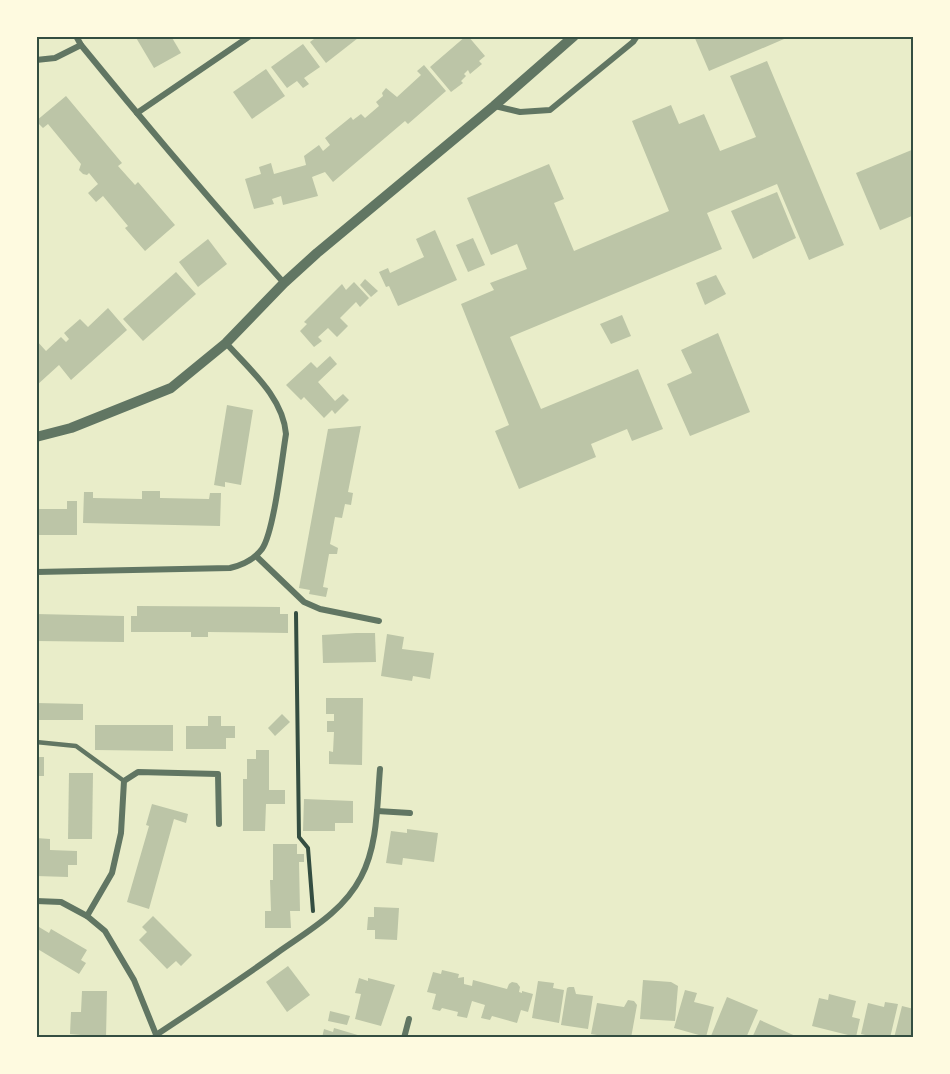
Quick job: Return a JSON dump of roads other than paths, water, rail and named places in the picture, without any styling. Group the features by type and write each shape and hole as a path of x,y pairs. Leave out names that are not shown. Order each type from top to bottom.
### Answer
{"street":[{"path":"76,36 136,113 284,283"},
{"path":"136,113 250,36"},
{"path":"36,437 71,428 171,388 226,343 284,283 574,36"},
{"path":"494,106 520,112 550,110 633,42 637,36"},
{"path":"36,60 55,58 81,45"},
{"path":"36,572 231,568 243,565 266,543 286,434 285,421 280,407 226,343"},
{"path":"255,555 304,602 320,609 380,621"},
{"path":"36,901 61,902 87,915 105,930 134,980 156,1036 337,910 362,876 372,847 380,770"},
{"path":"87,915 112,873 121,833 124,781 138,772 218,774 219,824"},
{"path":"377,811 410,813"},
{"path":"404,1038 409,1019"}],"lane":[{"path":"36,742 76,746 124,781"}]}
